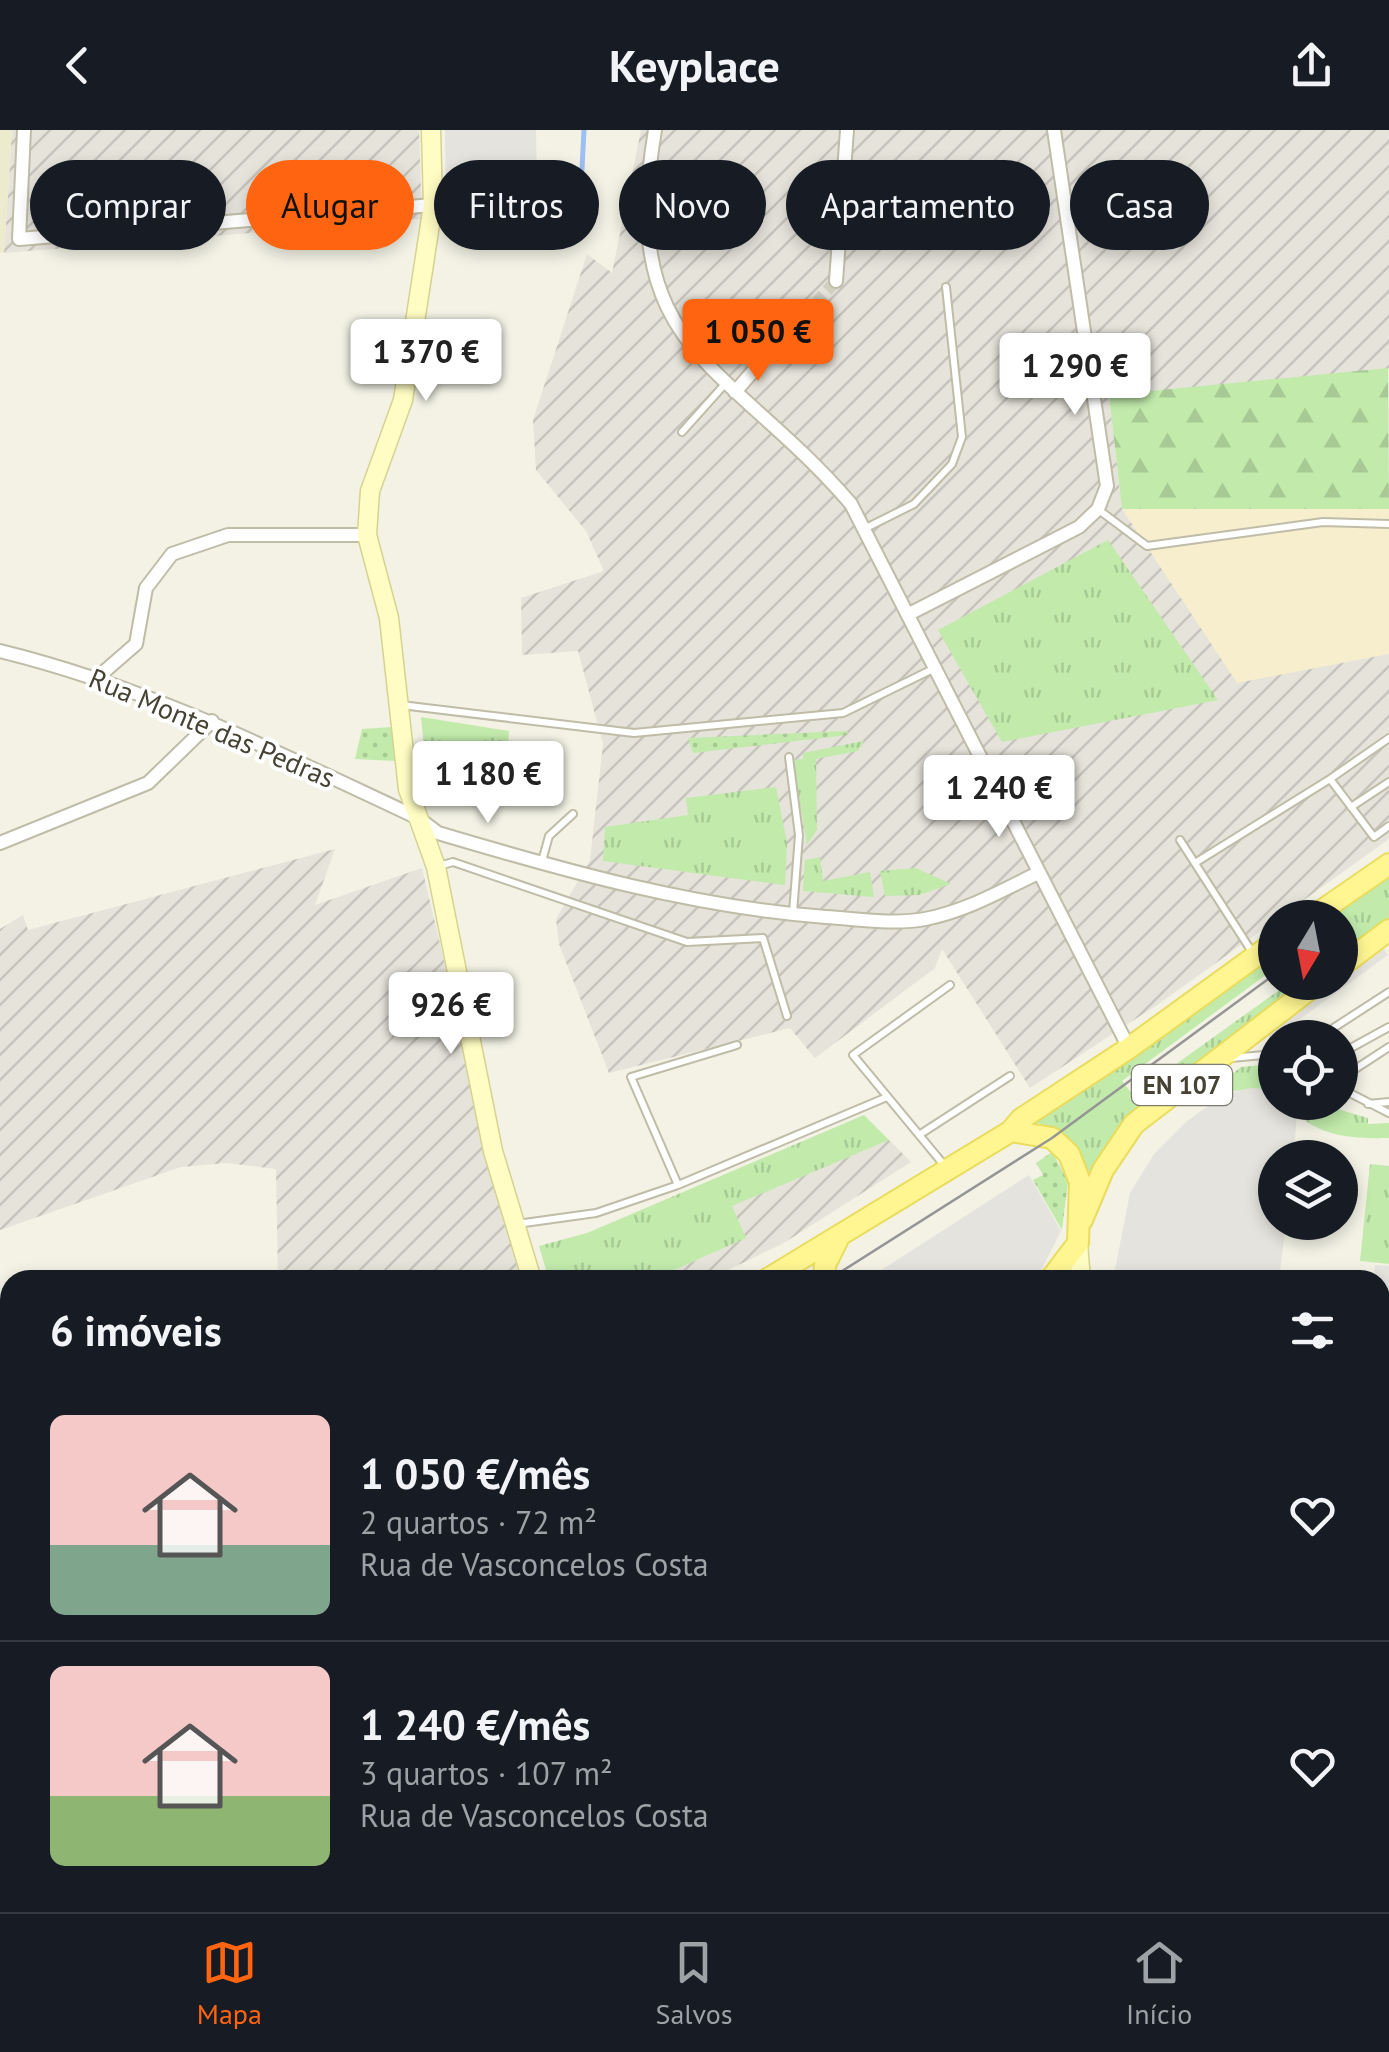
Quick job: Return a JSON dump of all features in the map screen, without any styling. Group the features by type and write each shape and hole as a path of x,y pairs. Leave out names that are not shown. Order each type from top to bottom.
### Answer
{"main road":[{"path":"1338,900 1389,864"},
{"path":"1358,953 1389,930"},
{"name":"EN 107","path":"784,1270 1011,1131 1021,1119 1258,954"},
{"name":"EN 107","path":"1082,1220 1103,1170 1134,1124 1295,1000"},
{"path":"1011,1131 1052,1138 1070,1154 1080,1182 1082,1220 1078,1243 1058,1270"},
{"path":"824,1270 838,1239"}],"street":[{"path":"24,130 19,239 433,205"},
{"path":"430,130 433,205 402,400 370,491 366,535 384,600 408,789 436,867 493,1150 529,1270"},
{"path":"655,130 646,219 654,273 676,329 730,387 816,463 865,528 1128,1048"},
{"path":"836,281 847,130"},
{"path":"909,614 1079,527 1098,508 1106,486 1054,130"},
{"path":"730,387 754,370"},
{"path":"98,677 136,644 146,588 172,554 228,535 366,535"},
{"name":"Rua Monte das Pedras","path":"0,651 98,677 212,721 418,818 438,833 542,864 693,901 792,914 923,920 973,905 1038,873"},
{"path":"0,843 148,783 212,721"},
{"path":"1078,1243 1080,1270"},
{"path":"0,1497 0,1547"}],"lane":[{"path":"865,528 914,504 952,464 962,437 946,287"},
{"path":"682,432 730,387"},
{"path":"1098,508 1147,546 1323,522 1389,524"},
{"path":"398,705 634,733 843,714 936,668"},
{"path":"1195,863 1389,738"},
{"path":"788,757 799,834 792,914"},
{"path":"1330,779 1374,837 1389,826"},
{"path":"1351,807 1389,782"},
{"path":"542,864 549,836 573,814"},
{"path":"1180,840 1255,956"},
{"path":"436,867 453,862 686,942 762,938 787,1016"},
{"path":"948,1170 853,1056 950,985"},
{"path":"1346,1020 1389,992"},
{"path":"1358,1044 1389,1027"},
{"path":"678,1185 631,1077 737,1045"},
{"path":"1358,1067 1389,1047"},
{"path":"1215,1060 1258,1056"},
{"path":"919,1135 1010,1076"},
{"path":"517,1224 596,1213 678,1185 887,1096"},
{"path":"1358,1099 1389,1113"},
{"path":"1367,1104 1389,1102"}],"shaded area":[{"path":"0,130 12,130 4,253 0,252"},
{"path":"12,130 419,130 422,219 414,220 414,160 246,160 246,233 226,235 226,160 30,160 30,250 41,250 4,253"},
{"path":"445,130 536,130 536,160 445,160"},
{"path":"641,130 1389,130 1389,370 1109,396 1122,509 1237,683 1389,654 1389,839 1304,900 1258,900 1258,933 1030,1088 942,949 935,968 815,1058 790,1028 609,1073 559,944 556,919 590,860 603,744 578,651 522,655 521,598 604,571 586,531 536,470 533,420 587,254 612,273 619,238 619,250 766,250 766,160 635,160"},
{"path":"1122,509 1389,509 1389,654 1237,684"},
{"path":"335,849 315,905 422,868 518,1270 278,1270 276,1169 227,1163 181,1167 0,1230 0,929 23,915 28,930"},
{"path":"1384,949 1388,955 1358,977 1358,968"},
{"path":"1314,1000 1326,1000 1299,1020 1286,1020"},
{"path":"1258,1088 1258,1120 1297,1120 1295,1140 1258,1140 1258,1240 1284,1240 1280,1270 1115,1270 1130,1193 1154,1154 1187,1121 1229,1091 1226,1094"},
{"path":"889,1140 911,1162 782,1244 728,1270 674,1270 746,1238 731,1206"},
{"path":"1029,1175 1061,1231 1041,1270 882,1270"},
{"path":"1375,1265 1389,1266 1389,1270 1374,1270"}],"green space":[{"path":"1388,368 1389,509 1122,509 1109,395"},
{"path":"1108,540 1218,700 1002,742 938,630"},
{"path":"421,717 509,731 505,788 470,784 468,758 440,753 411,758 410,749 424,747"},
{"path":"392,727 395,761 355,759 362,729"},
{"path":"847,731 848,735 693,753 688,738"},
{"path":"864,741 858,751 816,759 817,830 807,845 793,760 803,759 803,753"},
{"path":"776,787 787,843 785,885 603,861 605,827 688,815 686,798"},
{"path":"820,857 823,881 870,872 874,897 803,891 805,860"},
{"path":"916,868 951,884 919,895 885,896 880,871"},
{"path":"1389,876 1389,920 1358,945 1358,900 1355,900"},
{"path":"1258,967 1258,981 1122,1081 1133,1095 1265,1000 1283,1000 1149,1097 1133,1113 1094,1172 1088,1171 1069,1139 1035,1122"},
{"path":"1258,1066 1258,1090 1229,1091 1223,1081 1241,1067"},
{"path":"864,1115 889,1140 732,1206 746,1238 674,1270 546,1270 539,1246 587,1233"},
{"path":"1358,1115 1368,1118 1368,1124 1389,1123 1389,1138 1332,1133 1304,1120 1358,1120"},
{"path":"1052,1152 1068,1181 1062,1230 1033,1180 1043,1175 1036,1163"},
{"path":"1370,1164 1389,1166 1389,1264 1360,1261"}],"waterway":[{"path":"582,160 584,130"}],"tunnel":[{"path":"754,370 836,281"}],"tram line":[{"path":"844,1270 1052,1138 1258,987"}]}
